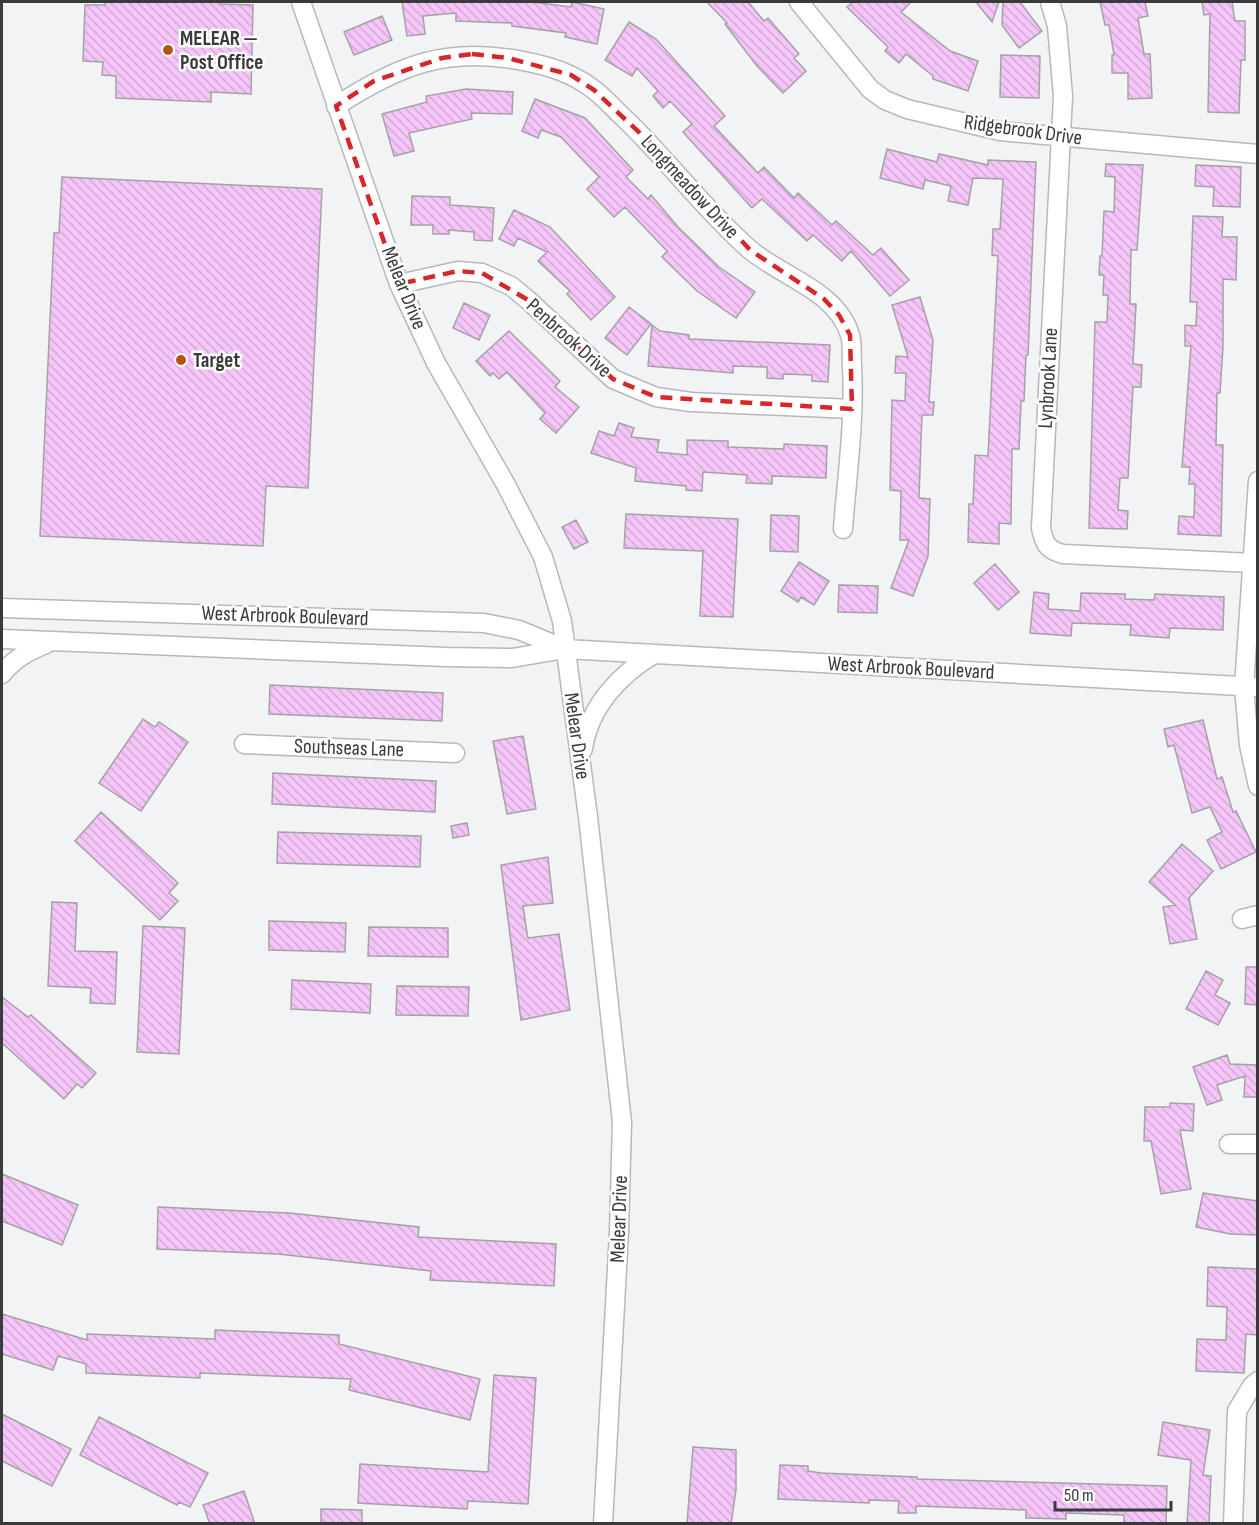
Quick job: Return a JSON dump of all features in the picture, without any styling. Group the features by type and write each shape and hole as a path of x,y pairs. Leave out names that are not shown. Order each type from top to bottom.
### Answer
{"street":[{"name":"Melear Drive","path":"301,2 399,284 436,363 505,483 543,557 562,621 581,763 622,1122 619,1232 603,1524"},
{"name":"Ridgebrook Drive","path":"799,2 870,89 885,100 907,109 1000,131 1257,154"},
{"name":"Lynbrook Lane","path":"1050,2 1057,26 1063,96 1041,528 1043,541 1052,551 1063,554 1252,563"},
{"name":"Longmeadow Drive","path":"336,106 374,81 442,57 472,54 546,65 571,75 594,90 660,152 750,250 824,299 839,315 850,334 852,409 843,529"},
{"name":"Penbrook Drive","path":"399,284 458,271 482,273 511,286 613,379 656,397 692,402 852,409"},
{"path":"1257,481 1252,563 1249,745 1257,786"},
{"name":"West Arbrook Boulevard","path":"2,608 484,623 519,630 565,649"},
{"name":"West Arbrook Boulevard","path":"2,639 479,658 512,658 565,649 1251,687"},
{"path":"2,674 11,662 22,655 53,642"},
{"path":"581,763 585,732 600,704 614,684 634,666 654,654"},
{"name":"Southseas Lane","path":"244,744 455,753"},
{"path":"1229,1144 1257,1144"},
{"path":"1233,1524 1237,1411 1251,1386 1257,1382"}],"highlighted area":[{"path":"472,54 508,58 571,75 594,90 660,152 750,250 824,299 839,315 850,335 852,409 656,397 613,379 528,300 482,273 458,271 399,284 336,106 374,81 442,58"}],"building":[{"name":"MELEAR — Post Office","path":"105,2 219,2 219,4 253,5 251,94 211,92 211,102 116,98 116,76 102,75 103,62 83,61 85,5 105,5"},
{"path":"402,2 532,2 571,7 572,2 604,9 597,44 565,37 566,33 512,26 512,23 456,21 456,13 423,16 425,34 407,36"},
{"path":"707,2 748,2 764,21 768,18 799,54 794,58 806,71 783,93 757,66 725,24 727,23"},
{"path":"853,2 911,2 901,12 950,51 978,61 968,91 933,79 933,76 906,54 899,63 885,51 888,47 847,7"},
{"path":"976,2 999,2 992,22"},
{"path":"1003,2 1020,2 1042,31 1019,48 1002,25"},
{"path":"1100,2 1145,2 1148,16 1138,18 1144,54 1150,54 1152,98 1128,99 1128,73 1112,73 1112,55 1114,55 1109,25 1105,25"},
{"path":"1202,2 1232,2 1235,21 1245,21 1245,60 1241,60 1239,113 1208,112 1210,14 1204,15"},
{"path":"382,16 392,40 354,55 344,32"},
{"path":"629,22 656,39 725,116 714,126 758,173 764,167 794,198 798,193 832,225 836,221 873,255 881,248 909,280 890,296 851,251 842,261 813,235 807,241 762,199 752,208 683,132 692,124 670,101 663,108 653,96 658,91 637,68 632,76 605,60"},
{"path":"1001,55 1040,56 1039,98 1000,97"},
{"path":"466,89 513,92 512,114 471,113 472,119 409,133 414,151 394,156 382,114 427,102 426,96"},
{"path":"535,99 585,118 633,170 626,177 648,199 651,195 678,227 719,267 755,292 736,318 697,291 662,257 667,251 625,207 614,217 587,189 599,177 561,137 541,130 538,138 522,131"},
{"path":"887,149 937,162 939,154 988,165 988,160 1036,162 1024,401 1021,401 1019,449 1012,449 1011,524 999,523 999,544 968,542 969,504 973,504 975,455 988,456 998,256 992,255 993,229 1000,229 1003,179 973,178 968,205 948,201 951,186 925,180 923,189 880,178"},
{"path":"1106,164 1143,165 1137,250 1131,250 1130,304 1136,304 1133,364 1142,365 1141,387 1133,387 1128,478 1120,478 1118,510 1128,511 1127,529 1089,528 1095,322 1107,322 1108,295 1103,295 1104,275 1099,275 1100,256 1102,256 1104,211 1114,212 1115,177 1105,176"},
{"path":"1196,165 1241,167 1240,207 1213,206 1214,187 1195,186"},
{"name":"Target","path":"62,177 322,189 308,488 266,486 263,546 40,536 54,233 59,233"},
{"path":"412,196 450,197 450,205 494,208 492,241 474,240 474,232 449,230 449,234 433,234 433,225 411,225"},
{"path":"514,210 550,227 615,297 591,320 567,294 570,291 538,261 547,252 518,238 514,246 499,239"},
{"path":"1193,216 1223,217 1222,237 1237,237 1236,280 1223,279 1223,347 1220,393 1217,393 1216,445 1223,445 1221,536 1178,534 1179,516 1194,517 1195,484 1189,484 1190,467 1182,467 1191,346 1185,346 1185,325 1196,326 1197,302 1190,302"},
{"path":"920,297 933,340 929,402 934,402 933,415 922,415 919,498 930,499 928,556 913,596 891,588 909,540 900,540 901,491 890,490 892,400 905,401 906,373 895,373 896,356 908,357 892,305"},
{"path":"464,303 490,315 479,340 453,328"},
{"path":"629,307 651,324 627,355 605,338"},
{"path":"652,325 660,331 689,335 689,339 830,345 828,382 812,381 812,375 783,374 783,379 767,378 767,367 733,366 733,373 648,366"},
{"path":"509,331 560,381 555,387 579,407 556,433 540,419 545,413 507,372 499,379 493,373 490,376 476,361"},
{"path":"619,423 634,428 631,437 659,440 657,452 687,455 687,440 728,441 728,447 784,449 784,444 827,446 826,478 772,476 772,484 746,483 747,475 703,472 702,491 686,490 686,486 635,481 636,468 591,453 599,431 614,436"},
{"path":"626,514 738,519 733,617 700,616 703,551 624,548"},
{"path":"771,515 799,516 798,552 770,551"},
{"path":"576,520 588,542 574,549 562,527"},
{"path":"799,562 829,581 814,605 801,597 798,602 781,591"},
{"path":"995,564 1019,592 998,610 974,583"},
{"path":"839,585 878,586 877,613 838,612"},
{"path":"1034,592 1049,594 1048,609 1080,611 1081,593 1125,594 1125,599 1154,600 1155,594 1224,597 1223,630 1170,628 1169,638 1130,635 1131,625 1072,623 1071,636 1030,633"},
{"path":"270,685 443,693 442,721 269,714"},
{"path":"143,719 155,727 159,722 188,742 141,811 99,783"},
{"path":"1203,720 1217,779 1222,777 1233,812 1236,811 1256,852 1221,869 1207,840 1222,832 1210,807 1192,813 1174,745 1168,747 1164,729"},
{"path":"523,736 536,809 507,814 493,741"},
{"path":"273,773 436,781 435,812 272,804"},
{"path":"101,812 178,883 169,893 178,901 160,920 75,841"},
{"path":"467,823 469,835 453,838 451,826"},
{"path":"278,832 421,836 420,867 277,863"},
{"path":"1182,844 1213,871 1189,898 1197,939 1170,944 1163,907 1175,905 1149,882"},
{"path":"548,857 553,903 523,906 528,938 559,934 570,1010 521,1020 501,865"},
{"path":"52,902 77,903 75,951 117,952 115,1004 90,1003 91,988 48,986"},
{"path":"269,921 346,923 345,952 269,950"},
{"path":"143,926 185,928 179,1054 137,1052"},
{"path":"369,927 448,928 448,957 368,956"},
{"path":"1246,967 1257,967 1257,1005 1245,1004"},
{"path":"1206,971 1223,980 1215,995 1230,1003 1218,1025 1186,1009"},
{"path":"292,980 371,984 370,1013 291,1009"},
{"path":"397,986 469,987 468,1016 396,1015"},
{"path":"2,997 28,1017 31,1015 96,1073 82,1088 77,1084 64,1099 2,1043"},
{"path":"1227,1055 1230,1064 1257,1065 1257,1097 1244,1097 1245,1076 1217,1085 1222,1100 1207,1105 1193,1067"},
{"path":"1170,1103 1194,1104 1193,1131 1180,1130 1191,1189 1161,1194 1151,1141 1144,1141 1145,1107 1170,1107"},
{"path":"2,1174 78,1205 62,1245 2,1221"},
{"path":"1203,1193 1257,1201 1257,1235 1230,1234 1196,1227"},
{"path":"158,1207 289,1213 419,1227 418,1237 556,1244 554,1286 430,1280 431,1271 278,1254 157,1249"},
{"path":"1208,1267 1257,1269 1257,1335 1246,1334 1244,1373 1196,1371 1197,1339 1226,1340 1227,1307 1207,1306"},
{"path":"2,1314 87,1340 87,1334 215,1339 215,1330 339,1335 339,1344 480,1379 470,1420 349,1390 351,1379 200,1373 200,1378 86,1373 86,1364 58,1356 53,1370 2,1354"},
{"path":"494,1375 536,1378 528,1504 468,1501 467,1509 358,1503 360,1464 488,1472"},
{"path":"2,1414 71,1449 52,1486 2,1461"},
{"path":"99,1417 208,1473 190,1507 179,1502 177,1505 80,1455"},
{"path":"1163,1422 1210,1430 1203,1475 1211,1476 1209,1524 1187,1524 1191,1460 1158,1455"},
{"path":"693,1447 736,1450 736,1490 731,1524 687,1524"},
{"path":"780,1465 808,1466 808,1471 821,1473 917,1477 917,1479 1167,1486 1166,1524 1124,1524 1124,1515 1066,1513 1066,1519 1026,1518 1026,1510 916,1506 916,1513 898,1513 899,1501 869,1500 869,1503 778,1499"},
{"path":"244,1491 255,1524 210,1524 203,1505"},
{"path":"321,1509 362,1510 362,1524 321,1524"}],"place":[{"name":"MELEAR — Post Office","path":"168,50"},
{"name":"Target","path":"181,360"}]}
